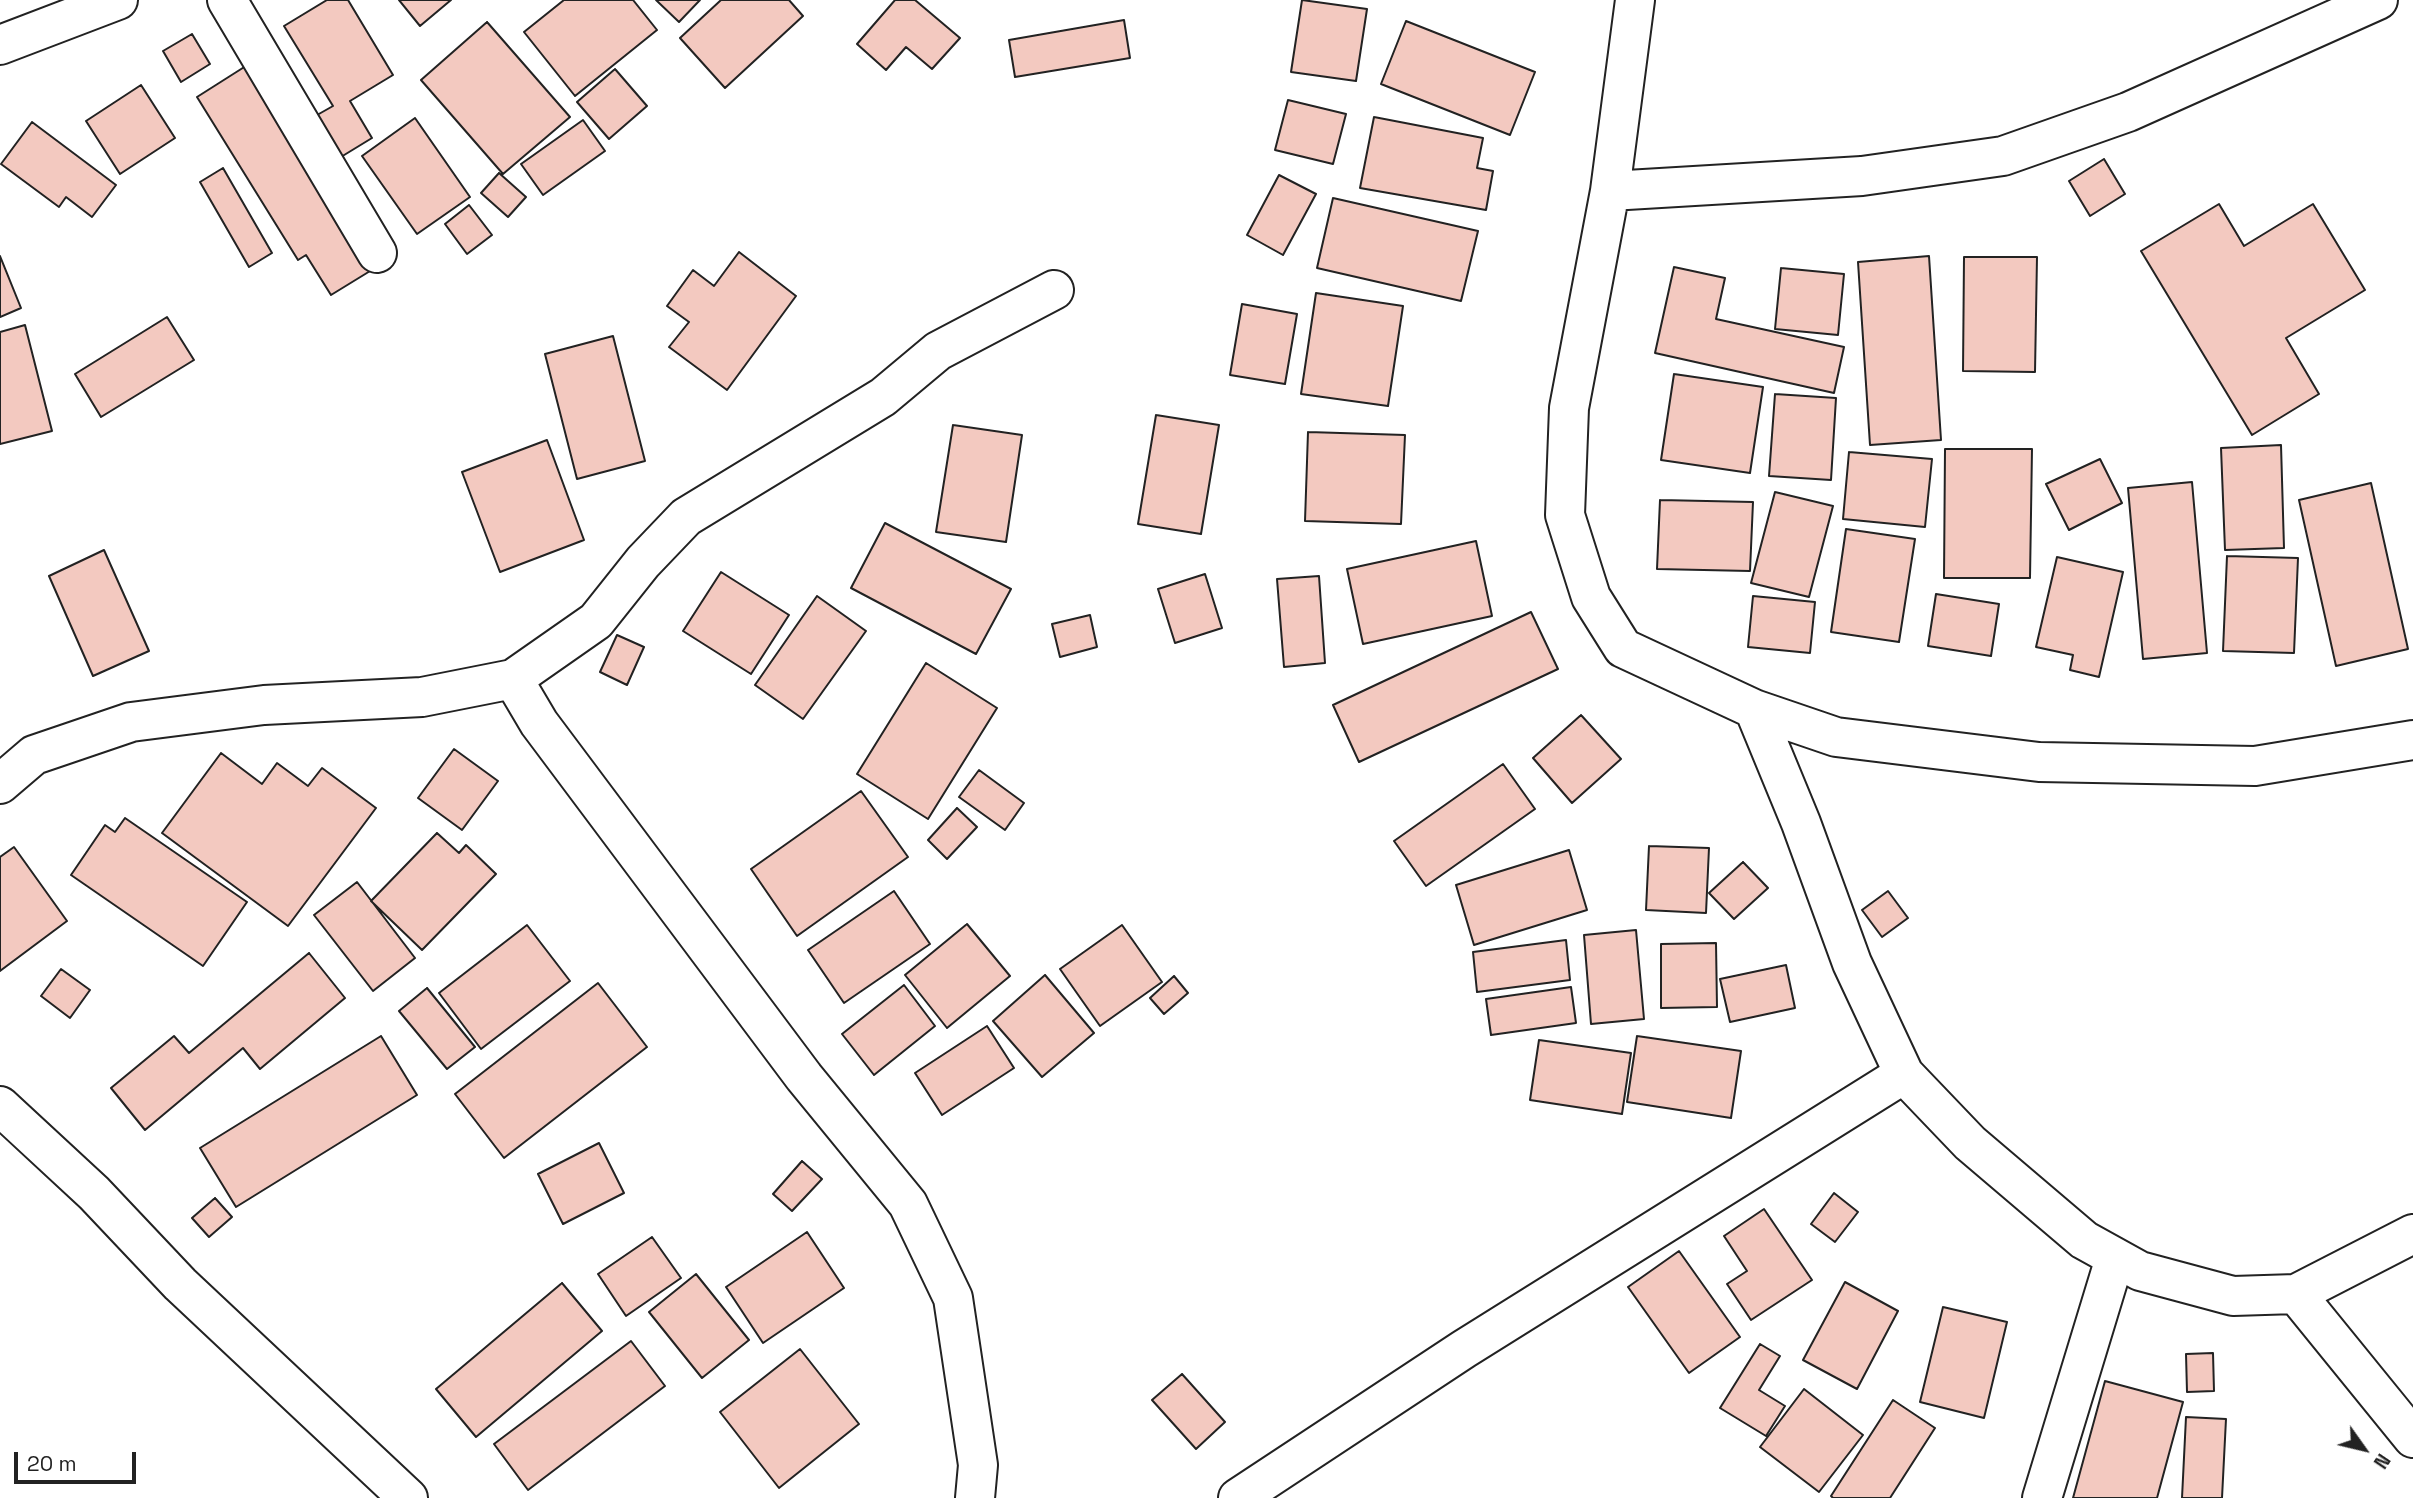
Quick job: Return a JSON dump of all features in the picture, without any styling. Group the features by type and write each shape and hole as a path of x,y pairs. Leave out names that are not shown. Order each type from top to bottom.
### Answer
{"street":[{"path":"0,45 118,0"},
{"path":"227,0 377,253"},
{"path":"1635,0 1610,191 1569,408 1565,515 1591,597 1623,648 1754,709 1836,737 2039,762 2255,766 2413,740"},
{"path":"1610,191 1861,176 2003,156 2128,112 2378,0"},
{"path":"0,784 34,755 131,722 264,705 422,697 513,679 596,621 643,562 686,517 883,397 938,351 1054,290"},
{"path":"513,679 539,723 804,1077 908,1204 953,1298 978,1465 975,1498"},
{"path":"1754,709 1801,823 1852,963 1904,1074 1970,1143 2084,1240 2140,1271 2233,1296 2296,1294 2413,1234"},
{"path":"1238,1498 1464,1349 1904,1074"},
{"path":"0,1105 94,1193 180,1284 408,1498"},
{"path":"2042,1498 2115,1258"},
{"path":"2296,1294 2413,1438"}],"building":[{"path":"327,0 348,0 393,75 350,101 372,138 336,160 310,119 333,106 284,26"},
{"path":"399,0 451,0 420,26"},
{"path":"564,0 633,0 657,30 575,96 524,32"},
{"path":"656,0 700,0 679,22"},
{"path":"721,0 789,0 803,16 725,88 680,38"},
{"path":"895,0 915,0 960,38 932,69 906,47 886,70 857,44"},
{"path":"1302,0 1367,9 1356,81 1291,72"},
{"path":"1124,20 1130,58 1015,77 1009,40"},
{"path":"1406,21 1535,72 1510,135 1381,84"},
{"path":"487,22 570,117 503,174 421,80"},
{"path":"192,34 210,64 181,82 163,51"},
{"path":"249,64 375,268 331,295 306,255 298,260 197,97"},
{"path":"615,69 647,106 609,139 577,102"},
{"path":"141,85 175,138 120,174 86,121"},
{"path":"1288,100 1346,114 1333,164 1275,150"},
{"path":"1374,117 1483,138 1477,168 1493,171 1486,210 1360,188"},
{"path":"415,118 470,197 417,234 362,156"},
{"path":"583,120 605,151 543,195 521,164"},
{"path":"32,122 116,185 92,217 66,197 59,207 1,164"},
{"path":"2104,159 2125,194 2090,216 2069,181"},
{"path":"223,168 272,253 249,267 200,182"},
{"path":"499,173 526,197 508,217 481,193"},
{"path":"1279,175 1316,194 1283,255 1247,235"},
{"path":"1333,198 1478,231 1461,301 1317,268"},
{"path":"2219,204 2244,246 2313,204 2365,290 2286,338 2319,394 2252,435 2141,251"},
{"path":"469,205 492,235 467,254 445,224"},
{"path":"739,252 796,296 727,390 669,347 689,322 667,306 693,270 714,286"},
{"path":"0,256 21,308 0,317"},
{"path":"1929,256 1941,440 1870,445 1858,262"},
{"path":"1964,257 2037,257 2035,372 1963,371"},
{"path":"1674,267 1725,278 1716,319 1844,347 1834,393 1655,353"},
{"path":"1781,268 1844,274 1838,335 1775,329"},
{"path":"1316,293 1403,306 1388,406 1301,394"},
{"path":"1242,304 1297,314 1285,384 1230,375"},
{"path":"167,317 194,360 101,417 75,374"},
{"path":"25,325 52,431 0,444 0,332"},
{"path":"613,336 645,461 577,479 545,354"},
{"path":"1674,374 1763,387 1750,473 1661,460"},
{"path":"1775,394 1836,398 1831,480 1769,476"},
{"path":"1156,415 1219,425 1201,534 1138,524"},
{"path":"953,425 1022,435 1006,542 936,532"},
{"path":"1308,432 1405,435 1401,524 1305,521"},
{"path":"547,440 584,540 500,572 462,472"},
{"path":"2281,445 2284,548 2225,550 2221,448"},
{"path":"1945,449 2032,449 2030,578 1944,578"},
{"path":"1849,452 1932,459 1925,527 1843,519"},
{"path":"2100,459 2122,503 2069,530 2046,484"},
{"path":"2192,482 2207,653 2143,659 2128,488"},
{"path":"2371,483 2408,649 2336,666 2299,500"},
{"path":"1775,492 1833,506 1809,597 1751,583"},
{"path":"1660,500 1753,502 1750,571 1657,569"},
{"path":"885,523 1011,589 976,654 851,588"},
{"path":"1846,529 1915,539 1899,642 1831,632"},
{"path":"1476,541 1492,616 1363,644 1347,569"},
{"path":"104,550 149,651 93,676 49,576"},
{"path":"2227,556 2298,558 2294,653 2223,651"},
{"path":"2057,557 2123,572 2099,677 2070,670 2073,655 2036,647"},
{"path":"721,572 789,615 751,674 683,631"},
{"path":"1205,574 1222,628 1175,643 1158,589"},
{"path":"1319,576 1325,663 1284,667 1277,579"},
{"path":"1936,594 1999,604 1991,656 1928,646"},
{"path":"817,596 866,631 803,719 755,685"},
{"path":"1753,596 1815,602 1810,653 1748,647"},
{"path":"1531,612 1558,669 1359,762 1333,705"},
{"path":"1090,615 1097,647 1060,657 1052,624"},
{"path":"617,635 644,647 627,685 600,672"},
{"path":"926,663 997,708 928,819 857,774"},
{"path":"1581,715 1621,759 1572,803 1533,758"},
{"path":"454,749 498,781 462,830 418,798"},
{"path":"221,753 262,784 277,763 308,786 322,768 376,808 288,926 162,833"},
{"path":"1503,764 1535,809 1426,886 1394,841"},
{"path":"979,770 1024,803 1005,830 959,797"},
{"path":"861,791 908,857 797,936 751,869"},
{"path":"957,808 977,827 947,859 928,840"},
{"path":"125,818 247,902 203,966 71,875 105,825 115,832"},
{"path":"437,833 459,853 466,845 496,874 422,950 371,901"},
{"path":"1649,846 1709,848 1706,913 1646,910"},
{"path":"14,847 67,921 0,971 0,857"},
{"path":"1569,850 1587,910 1474,945 1456,885"},
{"path":"1743,862 1768,888 1734,919 1709,893"},
{"path":"357,882 415,958 373,991 314,915"},
{"path":"894,891 930,944 844,1003 808,950"},
{"path":"1888,891 1908,918 1882,937 1862,910"},
{"path":"967,924 1010,976 947,1028 905,975"},
{"path":"527,925 570,981 481,1049 439,993"},
{"path":"1122,925 1162,982 1100,1026 1060,969"},
{"path":"1636,930 1644,1019 1591,1024 1584,935"},
{"path":"1566,940 1570,980 1477,992 1473,952"},
{"path":"1716,943 1717,1007 1661,1008 1661,944"},
{"path":"309,953 345,998 260,1069 243,1048 145,1130 111,1088 174,1036 189,1053"},
{"path":"1786,965 1795,1008 1730,1022 1720,979"},
{"path":"61,969 90,990 70,1018 41,996"},
{"path":"1045,975 1094,1033 1042,1077 993,1021"},
{"path":"1174,976 1188,993 1164,1014 1150,998"},
{"path":"598,983 647,1047 504,1158 455,1094"},
{"path":"904,985 935,1026 874,1075 842,1034"},
{"path":"1571,987 1576,1023 1491,1035 1486,999"},
{"path":"427,988 475,1047 447,1069 399,1011"},
{"path":"987,1026 1014,1068 942,1115 915,1073"},
{"path":"381,1036 417,1095 236,1207 200,1148"},
{"path":"1637,1036 1741,1051 1731,1118 1627,1102"},
{"path":"1539,1040 1631,1053 1622,1114 1530,1100"},
{"path":"599,1143 624,1193 563,1224 538,1174"},
{"path":"802,1161 822,1179 792,1211 773,1194"},
{"path":"1834,1193 1858,1212 1835,1242 1811,1224"},
{"path":"215,1198 232,1217 209,1237 192,1218"},
{"path":"1764,1209 1812,1280 1751,1320 1727,1284 1747,1271 1724,1236"},
{"path":"807,1232 844,1288 763,1343 726,1287"},
{"path":"652,1237 681,1278 626,1316 598,1274"},
{"path":"1679,1251 1740,1337 1689,1373 1628,1287"},
{"path":"696,1274 749,1340 702,1378 649,1312"},
{"path":"1845,1282 1898,1311 1857,1389 1803,1360"},
{"path":"562,1283 602,1331 476,1437 436,1389"},
{"path":"1943,1307 2007,1322 1984,1418 1920,1402"},
{"path":"631,1341 665,1386 528,1490 494,1444"},
{"path":"1760,1344 1780,1356 1759,1390 1785,1406 1766,1436 1720,1408"},
{"path":"800,1349 859,1424 779,1488 720,1412"},
{"path":"2213,1353 2214,1391 2187,1392 2186,1354"},
{"path":"1182,1374 1225,1422 1196,1449 1152,1400"},
{"path":"2105,1381 2183,1402 2157,1498 2073,1498"},
{"path":"1804,1389 1863,1435 1819,1492 1760,1447"},
{"path":"1893,1400 1935,1428 1890,1498 1833,1498 1831,1496"},
{"path":"2186,1417 2226,1419 2222,1498 2182,1498"}]}
